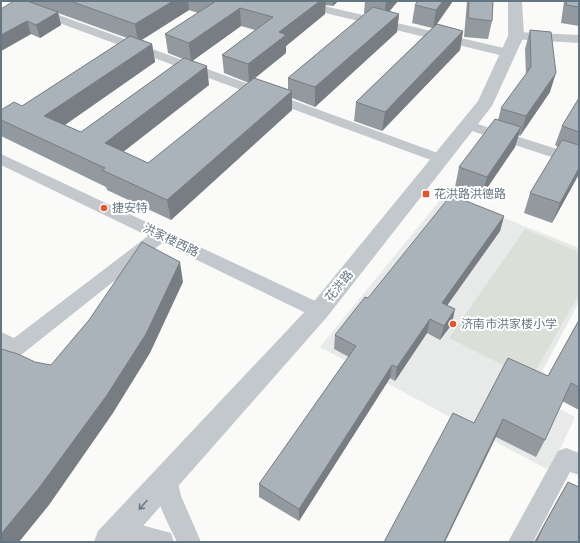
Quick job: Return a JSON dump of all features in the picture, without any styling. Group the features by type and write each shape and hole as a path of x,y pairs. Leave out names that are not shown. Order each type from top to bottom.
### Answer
{"main road":[{"path":"1,8 10,1"}],"street":[{"path":"10,1 441,159"},
{"path":"288,1 508,53"},
{"name":"花洪路","path":"114,536 319,311 486,102 516,36 515,1"},
{"path":"516,36 579,39"},
{"path":"468,125 579,161"},
{"name":"洪家楼西路","path":"1,159 319,311"},
{"path":"1,340 14,349 161,235"},
{"path":"520,542 566,458 579,465"},
{"path":"166,479 169,497 189,542"},
{"path":"114,536 162,542"}],"shaded area":[{"name":"济南市洪家楼小学","path":"445,194 579,248 579,302 530,394 575,417 550,471 320,347"},
{"path":"525,229 579,252 579,294 531,379 449,338"}],"building":[{"path":"14,1 27,1 58,12 36,25 27,21 1,35 1,9"},
{"path":"70,1 173,1 135,24"},
{"path":"216,1 320,1 279,32 286,35 248,64 222,55 273,17 240,8 189,43 165,34"},
{"path":"418,1 443,1 436,10 415,5"},
{"path":"469,1 493,1 492,21 468,18"},
{"path":"567,1 579,1 579,7 566,5"},
{"path":"373,7 399,14 315,87 288,78"},
{"path":"437,24 463,31 385,112 356,102"},
{"path":"530,30 551,32 556,73 526,116 501,108 531,67"},
{"path":"130,36 152,44 44,116 81,132 184,58 207,66 105,143 148,163 254,78 292,91 167,200 102,170 105,168 1,120 1,110 14,102 22,106"},
{"path":"579,98 579,132 562,126"},
{"path":"495,119 521,127 487,177 459,167"},
{"path":"562,140 579,145 579,168 560,203 530,193"},
{"path":"451,195 504,216 442,303 455,309 444,326 430,319 397,367 392,365 299,509 259,484 356,346 335,335 365,297 368,298"},
{"path":"142,242 180,262 146,334 107,395 39,488 1,534 1,349 18,354 35,362 51,365 89,320"},
{"path":"579,320 579,387 571,383 545,440 503,419 444,542 384,542 453,413 474,423 508,358 548,376"},
{"path":"568,482 579,487 579,542 536,542 543,527"}],"place":[{"name":"花洪路洪德路","path":"426,194"},
{"name":"捷安特","path":"104,208"},
{"name":"济南市洪家楼小学","path":"453,324"}]}
